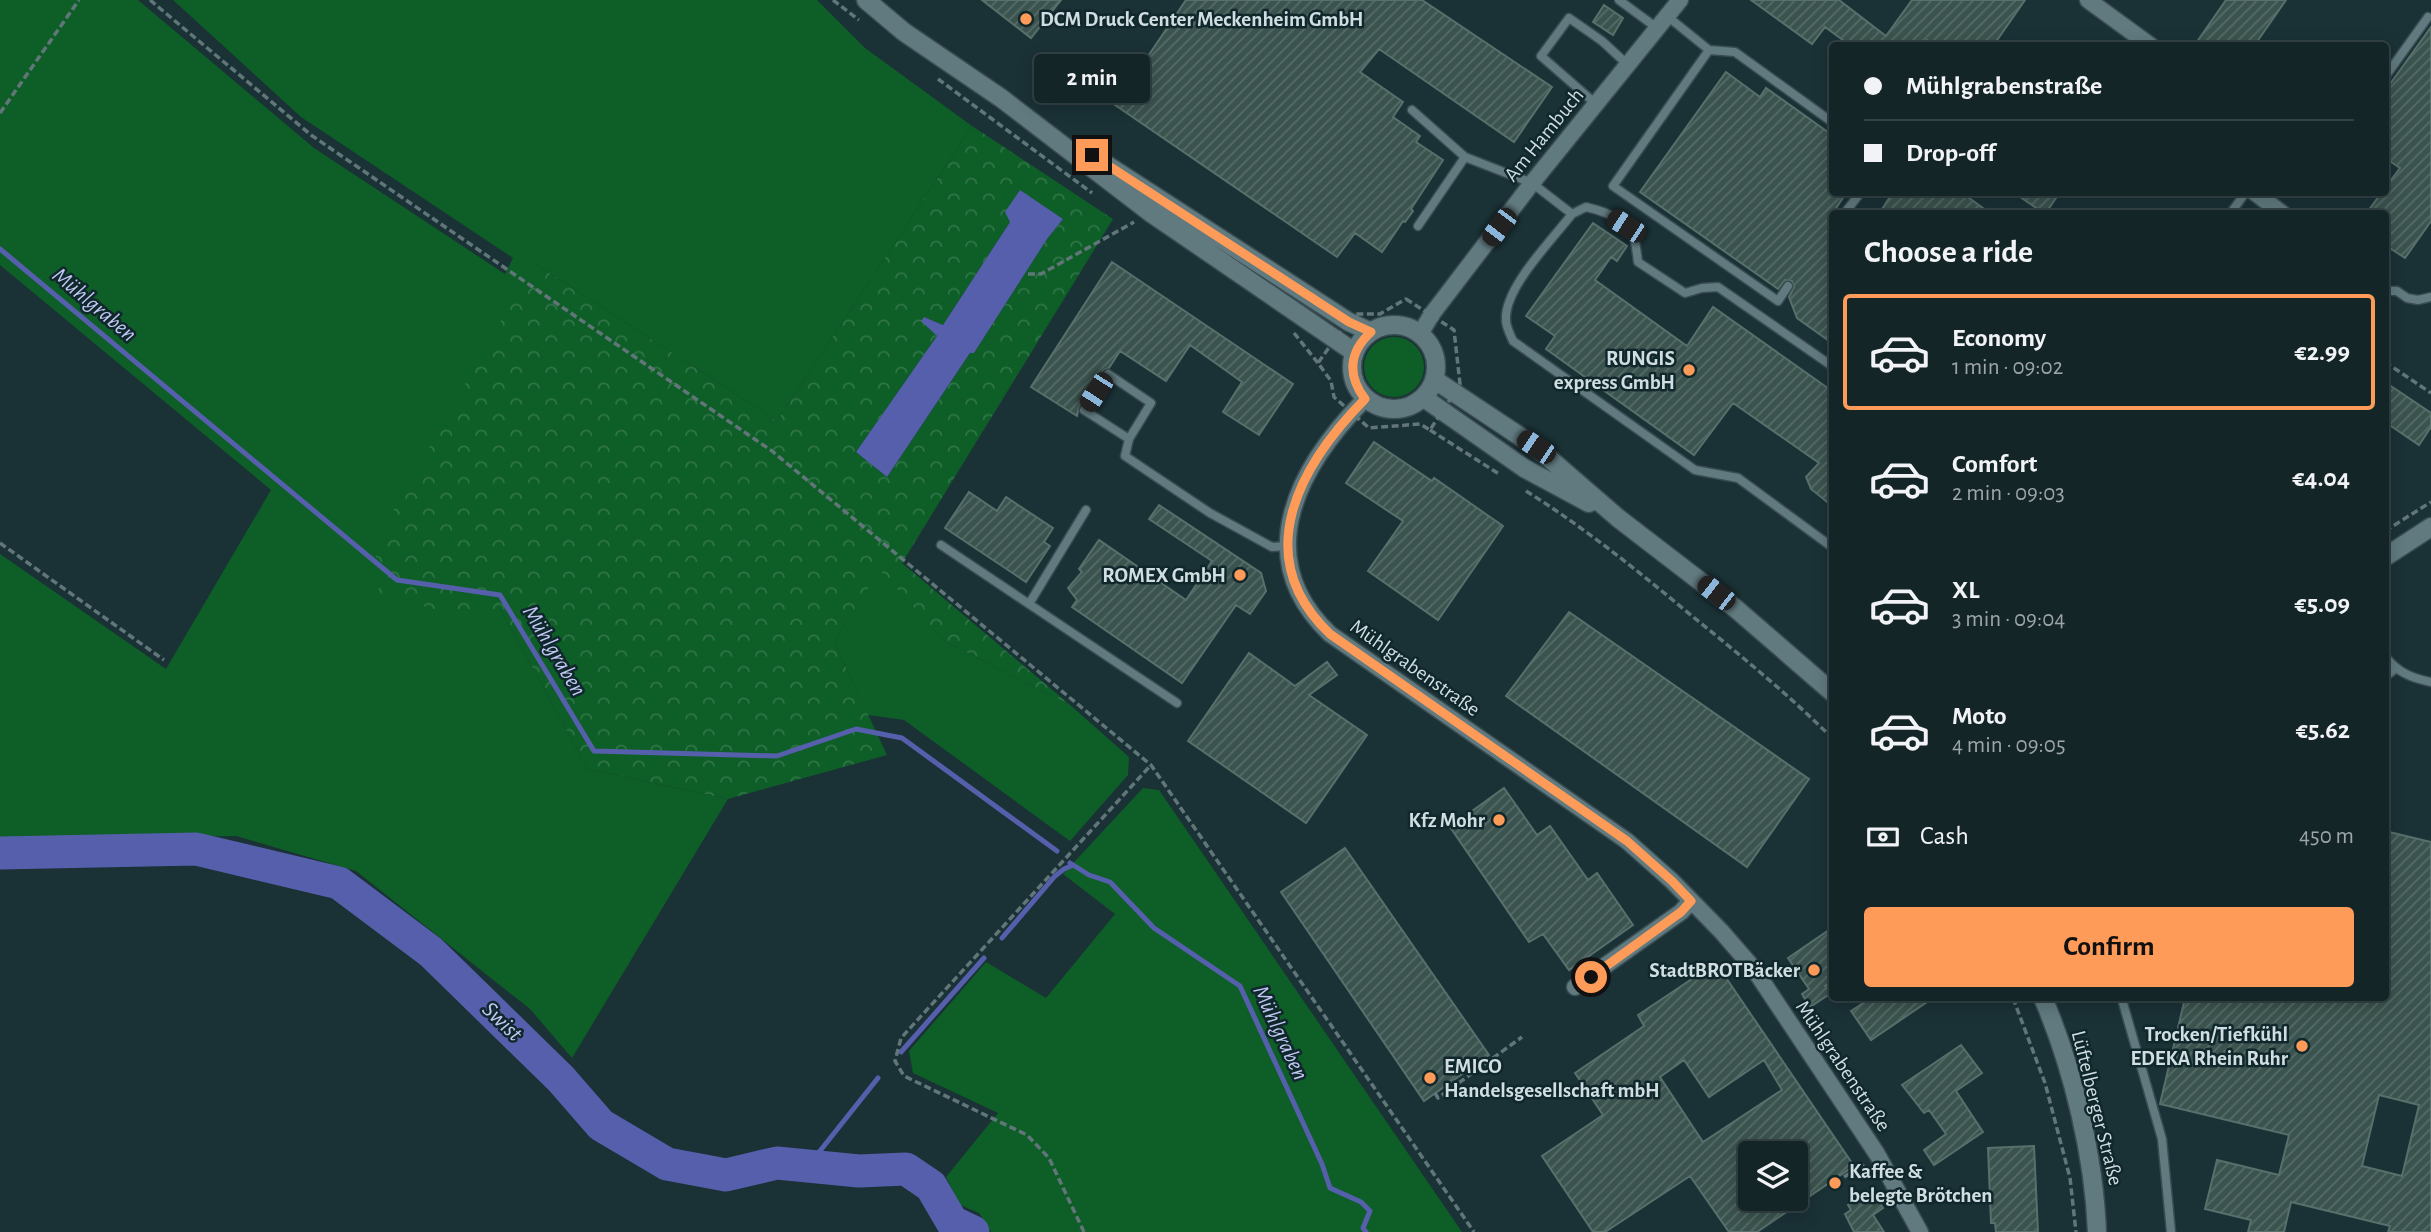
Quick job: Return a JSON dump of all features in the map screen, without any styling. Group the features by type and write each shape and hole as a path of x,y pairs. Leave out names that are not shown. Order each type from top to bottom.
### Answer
{"main road":[{"path":"866,0 904,32 1001,98 1349,322 1371,332"},
{"path":"1001,98 1151,213 1354,352"},
{"path":"1383,326 1409,327 1420,334 1435,354 1437,368 1435,380 1424,398 1401,410 1388,410 1365,399 1357,389 1352,365 1354,352 1361,341 1383,326"},
{"path":"1435,380 1536,447 1618,518 1735,608 1829,689"},
{"path":"1424,398 1524,468 1618,518"},
{"path":"2389,554 2431,527"},
{"name":"Lüftelberger Straße","path":"2044,1001 2077,1103 2096,1198 2097,1232"}],"street":[{"name":"Am Hambuch","path":"1420,334 1432,314 1532,183 1680,0"},
{"path":"2088,0 2146,42"},
{"path":"2259,196 2278,210"},
{"name":"Mühlgrabenstraße","path":"1365,399 1316,459 1292,507 1288,546 1292,574 1306,608 1330,634 1627,841 1672,881 1754,968 1877,1154 1920,1232"},
{"path":"1575,987 1681,912 1691,901"}],"lane":[{"path":"1619,0 1709,50 1735,52 1829,120"},
{"path":"2389,71 2428,17"},
{"path":"1596,104 1541,56 1569,19 1602,41 1628,65"},
{"path":"1709,50 1613,186 1778,301 1788,286"},
{"path":"1412,110 1465,157 1532,183 1572,214"},
{"path":"1418,226 1465,157"},
{"path":"1847,210 1858,196"},
{"path":"1829,364 1718,287 1685,293 1638,262 1634,235 1626,226 1605,212 1586,207 1572,214 1512,290 1507,306 1506,322 1513,341 1695,470 1738,478 1829,545"},
{"path":"2389,290 2418,300 2431,297"},
{"path":"1129,439 1084,410 1108,374 1151,403 1129,439 1125,456 1199,506 1272,547 1288,546"},
{"path":"1029,604 1086,510"},
{"path":"941,545 1177,703"},
{"path":"2389,661 2395,669 2417,680 2431,682"},
{"path":"2389,674 2395,669"},
{"path":"2123,1001 2162,1139 2171,1232"}],"path":[{"path":"0,113 79,0"},
{"path":"150,0 311,135 772,451 1151,765 1474,1232"},
{"path":"1028,274 1041,274 1151,213"},
{"path":"1430,430 1460,384 1454,330 1406,299 1380,314 1353,314 1318,363 1331,381 1334,397 1369,428 1420,424 1507,480"},
{"path":"2389,365 2431,393"},
{"path":"1517,486 1576,523 1656,586 1787,694 1829,735"},
{"path":"2389,528 2431,502"},
{"path":"0,543 164,660"},
{"path":"1084,1232 1049,1158 1027,1135 904,1076 895,1061 901,1038 1151,765"},
{"path":"2015,1001 2053,1110 2070,1178 2076,1232"},
{"path":"1435,1094 1438,1098 1522,1037"},
{"path":"1844,1177 1865,1163"}],"green space":[{"path":"0,0 138,0 314,148 505,274 513,258 301,117 173,0 817,0 865,48 972,126 777,421 534,263 433,609 500,609 588,769 728,799 572,1058 530,1009 356,871 236,836 0,840 0,554 166,669 271,490 0,265"},
{"path":"972,126 1113,219 902,563 1069,704 944,641 880,570 834,642 887,755 728,799 588,769 500,609 433,609 379,593 375,543 534,263 777,421","holes":["1019,190 1063,219 1047,239 974,353 971,352 887,477 856,452 937,336 922,321 924,317 943,325 1010,222"]},
{"path":"1394,337 1406,339 1419,350 1424,367 1422,379 1411,392 1394,397 1382,395 1369,384 1364,367 1366,355 1377,342"},
{"path":"880,569 944,641 1069,704 1129,757 1128,775 1070,841 904,720 868,715 834,642"},
{"path":"1143,788 1159,790 1462,1232 991,1232 979,1213 960,1205 946,1177 998,1113 913,1073 909,1051 986,962 1046,998 1115,914 1063,874"}],"water":[{"path":"1020,190 1063,219 887,477 856,452 937,336 921,321 924,317 943,325 1010,222 1005,212"}],"building":[{"name":"DCM Druck Center Meckenheim GmbH","path":"982,0 1061,0 1031,38"},
{"path":"1186,0 1422,0 1552,87 1514,142 1379,49 1360,72 1403,102 1393,117 1420,136 1416,142 1443,160 1411,209 1413,211 1382,252 1355,233 1337,257 1115,105"},
{"path":"1751,0 1839,0 1886,36 1912,0 2025,0 1996,42 1846,42 1825,27 1812,44"},
{"path":"2226,0 2286,0 2257,42 2197,42"},
{"path":"1604,5 1623,18 1613,35 1593,22"},
{"path":"2431,27 2431,221 2405,258 2389,248 2389,210 2369,210 2379,196 2389,196 2389,183 2400,168 2389,161 2389,85"},
{"path":"1726,72 1760,97 1766,88 1829,133 1829,196 1844,196 1835,210 1829,210 1829,341 1797,318 1789,297 1794,287 1792,281 1785,280 1778,289 1640,192"},
{"path":"1890,196 1966,196 1986,210 1882,210"},
{"path":"2019,196 2057,196 2048,210 2039,210"},
{"name":"RUNGIS express GmbH","path":"1593,223 1627,246 1617,261 1611,257 1595,280 1687,346 1713,307 1829,389 1829,504 1811,489 1806,477 1819,463 1733,403 1694,455 1546,349 1555,336 1526,316"},
{"path":"1112,262 1293,384 1259,435 1223,412 1242,382 1190,345 1166,381 1120,351 1109,368 1103,370 1079,406 1077,416 1031,387"},
{"path":"2389,385 2431,413 2431,427 2419,445 2389,425"},
{"path":"1374,442 1432,481 1434,478 1503,526 1438,620 1368,571 1403,521 1346,483"},
{"path":"969,492 997,511 1006,497 1053,528 1044,542 1050,546 1026,582 945,528"},
{"path":"1159,505 1261,573 1266,591 1250,614 1236,605 1182,683 1072,607 1077,600 1068,588 1082,572 1079,569 1099,540 1186,600 1212,561 1149,519"},
{"path":"1569,612 1809,779 1747,867 1506,696"},
{"path":"1249,653 1295,686 1327,662 1337,675 1309,695 1367,735 1306,823 1188,741"},
{"path":"1504,788 1537,835 1550,826 1588,880 1597,873 1633,925 1569,970 1543,934 1529,942 1450,827"},
{"name":"Trocken/Tiefkühl EDEKA Rhein Ruhr","path":"2389,832 2431,842 2431,1232 2388,1232 2390,1226 2291,1202 2284,1232 2248,1232 2251,1220 2205,1209 2217,1160 2279,1175 2289,1135 2160,1104 2184,1001 2389,1001","holes":["2379,1095 2419,1105 2402,1176 2362,1166"]},
{"path":"1345,848 1489,1055 1424,1101 1281,892"},
{"name":"StadtBROTBäcker","path":"1829,930 1829,983 1825,986 1829,994 1810,1007 1802,994 1809,989 1788,958"},
{"path":"1716,963 1854,1166 1808,1197 1808,1141 1738,1141 1738,1211 1788,1211 1757,1232 1729,1232 1690,1176 1605,1232 1593,1232 1542,1156 1603,1115 1575,1073 1644,1026 1638,1015","holes":["1684,1060 1709,1097 1764,1060 1782,1090 1703,1142 1660,1077"]},
{"path":"1866,1001 1929,1001 1871,1040 1851,1011"},
{"path":"1961,1045 1982,1073 1956,1091 1983,1132 1934,1165 1924,1150 1946,1134 1929,1110 1924,1113 1902,1085"},
{"path":"2034,1146 2038,1232 1996,1232 1995,1223 1991,1223 1988,1148"},
{"path":"1871,1189 1883,1208 1873,1215 1884,1232 1854,1232 1845,1214 1851,1210 1848,1205"}],"waterway":[{"name":"Mühlgraben","path":"0,249 397,580 500,595 594,751 777,756 856,729 902,738 1057,851"},
{"name":"Swist","path":"0,853 196,849 339,883 431,952 561,1079 601,1125 667,1164 726,1175 777,1163 859,1171 906,1169 931,1186 952,1222 973,1232"},
{"name":"Mühlgraben","path":"1070,863 1089,875 1110,882 1154,928 1240,986 1322,1164 1330,1188 1361,1202 1370,1211 1363,1228 1366,1232"},
{"path":"1002,938 1055,876 1073,865"},
{"path":"901,1052 984,958"},
{"path":"808,1166 878,1078"}],"place":[{"name":"DCM Druck Center Meckenheim GmbH","path":"1026,19"},
{"name":"RUNGIS express GmbH","path":"1689,370"},
{"name":"ROMEX GmbH","path":"1240,575"},
{"name":"Kfz Mohr","path":"1499,820"},
{"name":"StadtBROTBäcker","path":"1814,970"},
{"name":"Trocken/Tiefkühl EDEKA Rhein Ruhr","path":"2302,1046"},
{"name":"EMICO Handelsgesellschaft mbH","path":"1430,1078"},
{"name":"Kaffee & belegte Brötchen","path":"1835,1183"}],"route":[{"path":"1092,155 1349,322 1371,332 1354,352 1352,365 1357,389 1365,399 1316,459 1292,507 1288,540 1292,574 1306,608 1330,634 1627,841 1691,901 1681,912 1591,977"}]}
